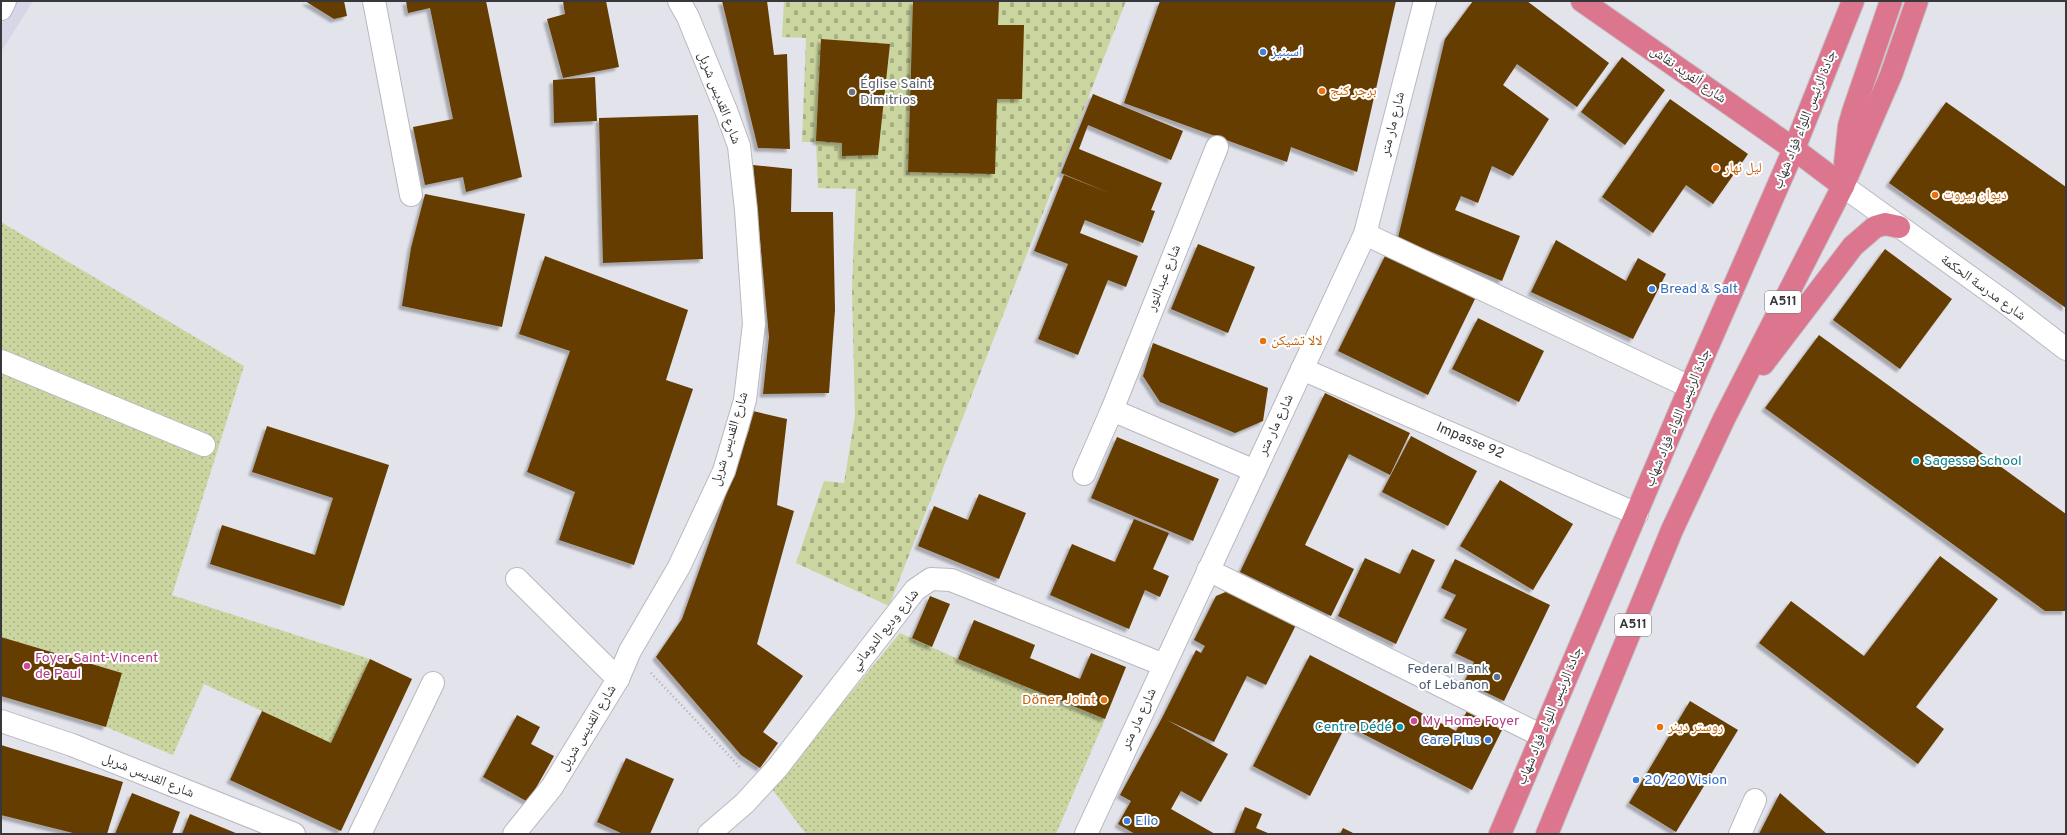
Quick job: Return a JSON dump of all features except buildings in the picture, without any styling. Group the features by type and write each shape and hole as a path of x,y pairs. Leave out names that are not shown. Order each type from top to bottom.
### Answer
{"highway":[{"name":"شارع ألفريد نقاش","path":"1582,1 1794,149 1843,186"},
{"name":"جادة الرئيس اللواء فؤاد شهاب","path":"1500,834 1690,387 1794,149 1853,1"},
{"path":"1843,186 1849,126 1891,1"},
{"name":"A511","path":"1547,834 1672,530 1724,419 1843,186 1890,75 1917,1"},
{"path":"1724,419 1787,332 1853,246 1875,226 1886,224 1899,227"}],"street":[{"path":"1,8 5,1"},
{"path":"374,1 411,195"},
{"name":"شارع القديس شربل","path":"514,834 552,788 618,679 630,651 679,567 724,470 745,400 754,324 746,210 738,146 727,113 688,18 679,1"},
{"name":"شارع مار متر","path":"1086,834 1365,234 1425,1"},
{"name":"شارع عبدالنور","path":"1084,474 1112,410 1217,147"},
{"name":"شارع مدرسة الحكمة","path":"1843,186 2006,303 2066,349"},
{"path":"1365,234 1690,387"},
{"path":"1,361 204,445"},
{"name":"Impasse 92","path":"1302,369 1637,514"},
{"path":"1112,410 1255,471"},
{"path":"1208,570 1542,736"},
{"path":"517,579 618,679"},
{"name":"شارع وديع الدوماني","path":"709,834 760,788 915,590 931,579 950,580 1164,665"},
{"path":"360,834 432,683"},
{"name":"شارع القديس شربل","path":"1,721 72,745 294,834"},
{"path":"1740,834 1755,800"}],"path":[{"path":"630,651 760,788"}],"shaded area":[{"path":"1,1 33,1 1,52"}],"green space":[{"path":"784,1 1126,1 889,606 796,563 824,481 844,483 855,416 852,289 856,189 818,188 816,142 802,142 806,38 782,37"},
{"path":"1,222 244,366 172,595 370,659 331,743 204,684 173,755 106,727 122,673 1,637 1,368 10,354 1,349"},
{"path":"900,633 958,659 1105,719 1056,834 806,834 772,789"}],"place":[{"name":"اسبنيز","path":"1263,52"},
{"name":"برجر كنج","path":"1322,91"},
{"name":"Église Saint Dimitrios","path":"852,92"},
{"name":"ليل نهار","path":"1716,168"},
{"name":"ديوان بيروت","path":"1935,195"},
{"name":"Bread & Salt","path":"1652,289"},
{"name":"لالا تشيكن","path":"1263,341"},
{"name":"Sagesse School","path":"1916,461"},
{"name":"Foyer Saint-Vincent de Paul","path":"27,666"},
{"name":"Federal Bank of Lebanon","path":"1497,677"},
{"name":"Döner Joint","path":"1104,700"},
{"name":"My Home Foyer","path":"1414,721"},
{"name":"Centre Dédé","path":"1400,727"},
{"name":"روستر دينر","path":"1660,727"},
{"name":"Care Plus","path":"1488,740"},
{"name":"20/20 Vision","path":"1636,780"},
{"name":"Elio","path":"1127,821"}]}
